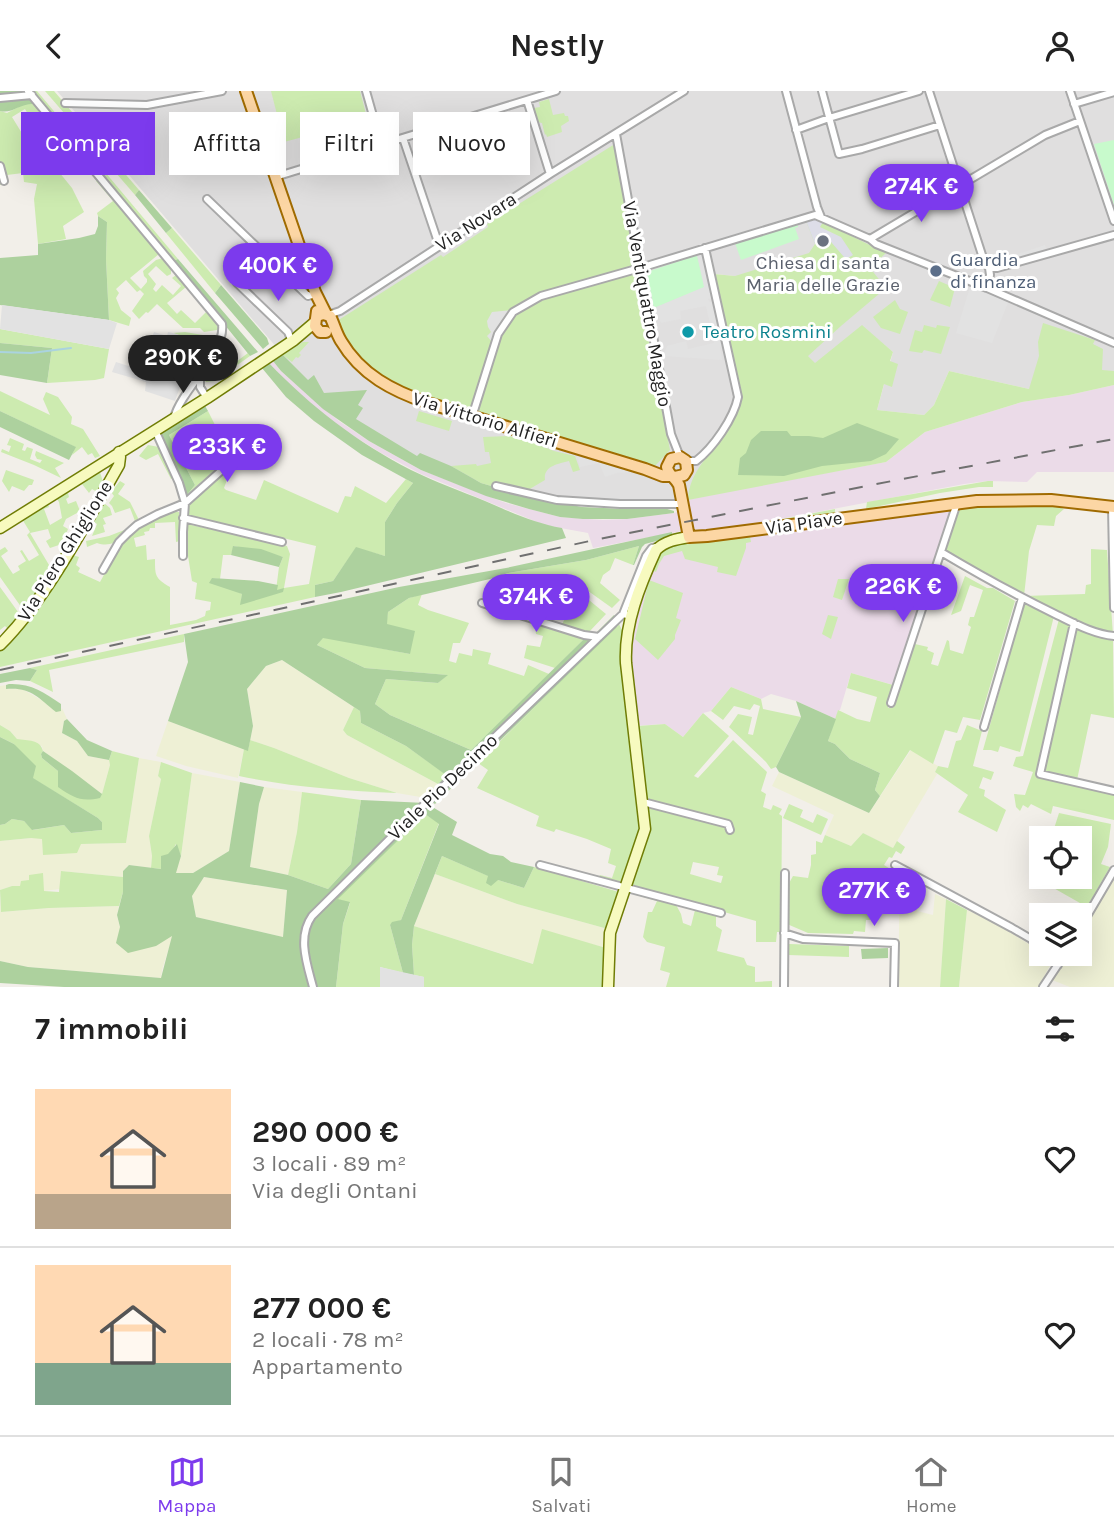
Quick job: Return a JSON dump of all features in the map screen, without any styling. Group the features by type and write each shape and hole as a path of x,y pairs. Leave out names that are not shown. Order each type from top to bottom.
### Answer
{"main road":[{"name":"Via Vittorio Alfieri","path":"246,91 325,322 362,367 400,393 472,417 645,469 677,466"},
{"path":"677,466 689,537"},
{"name":"Via Piave","path":"689,537 1003,499 1032,499 1113,507"}],"street":[{"path":"65,103 147,105 222,91"},
{"path":"366,91 372,112"},
{"path":"399,139 556,91"},
{"name":"Via Novara","path":"0,529 325,322 439,245 684,91"},
{"path":"786,91 818,216"},
{"path":"822,91 839,154 940,125"},
{"path":"796,130 919,91"},
{"path":"929,91 984,261 989,268 986,288"},
{"path":"1070,91 1114,221"},
{"path":"1074,104 1114,92"},
{"path":"0,98 30,93 222,324 222,336 177,407 174,418"},
{"path":"527,100 550,174"},
{"path":"870,239 1045,135 1080,121"},
{"name":"Via Ventiquattro Maggio","path":"617,134 677,466"},
{"path":"402,138 439,245"},
{"path":"0,166 4,181"},
{"path":"275,177 300,169"},
{"path":"207,199 308,296 316,294"},
{"path":"472,417 498,334 513,312 541,296 818,216 876,244 1114,343"},
{"path":"989,268 1114,235"},
{"path":"677,466 696,461 704,454 732,417 738,397 705,248"},
{"path":"237,283 288,332 293,341"},
{"path":"200,374 200,387 207,398"},
{"path":"155,430 184,503 183,556"},
{"path":"103,570 119,542 137,525 184,503 251,444"},
{"name":"Via Piero Ghiglione","path":"0,645 27,615 68,552 119,465 119,452"},
{"path":"496,486 557,500 620,505 683,501"},
{"path":"891,703 957,503"},
{"path":"1113,507 1114,608"},
{"path":"183,518 282,542"},
{"path":"608,987 610,933 645,829 626,663 628,615 656,551 662,545 689,537"},
{"path":"941,552 1021,598 1102,635 1114,636"},
{"path":"984,727 1021,598"},
{"path":"482,603 584,635 599,637"},
{"name":"Viale Pio Decimo","path":"313,987 304,951 308,924 312,916 499,732 599,637 628,615"},
{"path":"1074,623 1040,774 1114,791"},
{"path":"643,802 727,824 730,830"},
{"path":"540,865 721,913"},
{"path":"895,865 1029,938"},
{"path":"1092,908 1114,870"},
{"path":"784,987 785,873"},
{"path":"784,933 803,939 895,943 894,987"},
{"path":"1043,987 1057,966"}],"shaded area":[{"path":"57,91 1114,91 1114,373 1029,389 949,371 934,405 924,415 877,410 893,352 862,326 815,364 735,276 715,274 738,397 728,468 678,503 581,501 528,495 440,470 366,433 307,383 129,175 155,175 155,112 75,112"},
{"path":"812,219 823,222 820,227 841,237 853,255 844,257 825,235 816,236 818,240 815,244 806,221"},
{"path":"1045,245 1047,252 999,267 997,261"},
{"path":"704,253 712,298 708,299 709,302 714,301 725,346 720,347 722,360 663,356 667,346 686,341 688,349 714,343 706,306 680,311 681,319 661,323 654,308 704,287 697,255"},
{"path":"971,284 1009,300 992,343 956,333"},
{"path":"2,305 117,323 109,349 0,329"},
{"path":"513,310 492,342 487,336 491,332 487,321 492,312"},
{"path":"154,332 167,336 168,332 173,333 211,346 186,385 181,384 175,401 145,391 146,382 112,372 116,362 181,383 192,354 151,340"},
{"path":"273,361 339,421 421,470 506,503 560,517 603,520 674,513 689,508 690,498 886,462 925,432 1022,402 1114,385 1114,472 1037,472 1027,482 988,481 964,484 775,520 711,531 693,529 593,548 588,533 544,525 421,474 381,453 319,411 269,363"},
{"path":"577,455 633,472 605,477 599,463 580,467"},
{"path":"957,503 897,686 851,673 836,719 796,701 771,694 761,699 731,687 711,711 703,713 683,737 665,724 633,726 627,635 662,545"},
{"path":"380,967 424,977 424,987 380,987"}],"green space":[{"path":"0,91 25,91 35,104 0,111"},
{"path":"34,91 37,91 55,112 51,112"},
{"path":"45,91 54,91 72,112 63,112"},
{"path":"271,91 360,91 366,112 300,112 300,138 286,141 286,112 276,112"},
{"path":"549,99 553,115 564,113 569,121 561,126 562,132 547,137 542,123 537,122 534,108 540,107 539,102"},
{"path":"26,103 35,104 42,110 27,112 25,109 12,117 21,132 21,173 7,175 8,183 0,185 0,111 7,113"},
{"path":"1114,140 1114,205 1094,144"},
{"path":"618,142 640,266 636,268 670,450 655,466 429,400 392,385 361,359 337,326 337,321 441,255 443,257 488,227 487,224"},
{"path":"23,175 61,175 72,188 84,212 63,226 66,239 38,244 34,199 37,184 24,182"},
{"path":"103,175 108,175 178,259 173,261"},
{"path":"118,175 126,175 139,190 135,195"},
{"path":"98,179 159,254 130,278 141,289 147,282 143,271 156,260 163,258 171,269 171,274 167,276 156,266 148,274 156,284 153,289 156,292 162,285 173,295 181,286 172,278 176,275 186,287 167,303 177,314 181,310 195,323 206,312 219,327 217,330 204,332 200,328 183,328 157,304 139,319 132,311 144,294 140,290 137,292 126,280 116,289 119,293 116,298 121,310 131,318 129,326 109,320 107,222 97,213 113,201 96,181"},
{"path":"139,190 172,228 166,233 135,195"},
{"path":"98,216 107,222 109,320 0,305 0,258 38,255 38,244 95,234"},
{"path":"817,219 886,253 870,268 886,288 808,356 815,363 862,325 893,352 890,361 898,364 892,387 884,384 877,410 924,415 934,405 949,371 1029,389 1039,356 1038,342 1043,323 1095,340 1093,344 1103,349 1102,370 1114,371 1114,385 1022,402 925,432 886,462 688,500 696,472 727,429 738,397 715,295 718,293 714,274 735,276 809,253 815,244 806,221"},
{"path":"798,224 795,228 799,239 741,260 735,243"},
{"path":"172,228 221,285 215,293 166,233"},
{"path":"697,255 705,287 654,308 647,275 650,271"},
{"path":"178,259 258,352 250,356 173,261"},
{"path":"939,281 955,288 950,307 930,300"},
{"path":"221,285 267,338 269,344 263,349 215,293"},
{"path":"895,300 900,309 908,312 900,334 881,328 873,317"},
{"path":"924,325 950,327 941,354 924,350 922,353 909,351 915,330 922,332"},
{"path":"0,329 109,349 104,378 47,383 52,348 0,343"},
{"path":"173,333 209,336 213,345"},
{"path":"303,342 309,342 299,353 301,355 292,362 283,355"},
{"path":"0,343 52,348 47,383 0,375"},
{"path":"248,353 250,356 215,381 206,382 204,379 209,365 211,368 207,372 208,376 213,379"},
{"path":"283,355 308,380 314,375 324,393 367,390 358,405 363,408 356,419 417,456 420,453 451,466 481,483 525,496 582,507 664,508 674,513 627,519 560,517 486,496 421,470 369,441 323,409 273,361"},
{"path":"269,363 336,423 372,448 429,479 513,513 562,528 566,538 315,597 315,585 333,581 356,547 385,556 385,522 413,483 362,455 314,421 286,397 262,368"},
{"path":"0,391 50,415 43,399 46,392 58,397 72,417 71,424 83,429 100,456 95,458 92,453 88,455 82,447 72,455 75,447 0,411"},
{"path":"204,404 208,411 169,435 195,485 186,496 159,431"},
{"path":"0,411 76,447 69,460 0,427"},
{"path":"208,411 219,433 213,436 223,456 222,450 229,447 231,455 186,496 195,485 169,435"},
{"path":"419,411 452,421 449,431 416,421"},
{"path":"857,423 899,439 886,454 871,461 822,466 784,476 738,475 740,458 746,453 751,440 761,431 787,431 791,436 823,438"},
{"path":"216,435 223,456 208,467 200,461 206,445"},
{"path":"509,436 575,456 580,470 573,472 569,461 552,466 546,472 545,480 528,490 525,496 481,483 451,466 491,463 489,452 485,452 483,437"},
{"path":"10,438 24,444 22,450 25,451 27,447 33,449 30,459 40,463 42,460 37,459 36,451 64,463 55,468 61,478 1,452 2,449 9,452 11,446 7,445"},
{"path":"148,445 159,447 173,478 171,479 158,454 146,460 139,456"},
{"path":"111,460 110,471 108,466 100,472 103,482 97,492 92,489 89,493 82,484 68,493 68,504 76,501 80,514 66,519 63,526 68,529 62,544 50,548 46,541 51,538 48,529 30,533 52,570 24,611 0,577 0,550 5,547 8,551 1,556 13,574 20,570 18,566 26,561 20,551 22,550 29,561 39,555 27,535 30,532 22,519 48,504 49,507 44,509 50,525 62,518 55,496"},
{"path":"226,469 230,472 224,488 226,490 256,500 264,480 338,513 345,496 351,497 355,486 386,503 406,479 413,483 385,522 385,556 356,548 333,581 315,585 315,597 0,667 0,650 25,625 72,555 79,557 76,565 80,568 78,572 100,582 122,542 135,531 172,511 179,512 180,541 176,542 175,522 155,523 155,528 150,528 144,532 145,535 134,538 136,547 146,545 147,560 155,559 157,576 170,587 170,625 196,620 210,610 211,602 195,599 197,583 192,581 187,524 287,546 290,554 284,588 309,584 316,546 187,515 187,504","holes":["234,546 283,557 276,590 241,604 242,594 212,578 220,579 223,555 231,555"]},
{"path":"6,470 34,480 32,485 24,491 12,486 9,492 2,481"},
{"path":"120,481 125,484 118,494 130,502 139,520 135,521 130,508 115,513 109,503 114,496 111,492"},
{"path":"993,481 993,487 940,493 866,509 867,502"},
{"path":"1043,502 1064,509 1056,516 1054,526 1037,525 1029,551 1024,596 1085,594 1086,585 1091,584 1091,549 1107,550 1113,635 1022,597 945,553 960,508"},
{"path":"104,503 110,508 112,515 103,518 106,524 103,525 105,532 92,536 97,524 94,522"},
{"path":"835,509 835,513 767,523 767,522"},
{"path":"137,525 114,543 97,543 87,547 86,541 109,536"},
{"path":"672,532 672,537 645,544 634,565 639,546 586,560 508,573 409,598 388,612 387,624 415,631 410,654 323,638 317,645 365,668 448,675 438,683 386,679 375,704 390,715 471,750 585,638 591,638 614,615 617,618 616,628 435,804 426,798 446,775 406,746 361,723 360,711 282,660 266,666 247,689 253,726 248,751 168,721 188,662 184,634"},
{"path":"750,536 751,542 746,543 736,576 717,572 718,567 685,559 682,551 664,556 656,572 652,570 659,552 675,545"},
{"path":"233,546 261,549 283,557 279,567 231,555"},
{"path":"639,546 633,565 615,558 610,570 603,575 600,583 620,600 612,608 570,578 550,589 541,600 535,597 529,608 541,615 540,617 495,603 503,584 490,579 508,573 586,560"},
{"path":"965,576 1015,601 980,720 963,717 957,733 945,730 933,764 910,750 880,796 875,790 880,773 850,759 835,744 828,741 838,710 870,722 877,697 847,688 851,673 893,685 888,708 894,707 915,644 928,647 927,650 934,653 931,664 938,666 947,640 950,650 963,654 971,627 968,625 970,617 974,617 983,590 970,585 961,611 951,615"},
{"path":"212,578 258,581 278,585 277,590 284,588 283,592 240,605 242,594 209,583"},
{"path":"838,579 849,579 842,600 833,597"},
{"path":"649,580 683,593 676,618 681,620 675,639 658,660 635,639"},
{"path":"0,587 21,616 8,629 5,626 0,630"},
{"path":"422,594 418,605 469,623 460,643 453,643 449,661 456,663 459,653 472,656 473,649 491,653 488,664 524,676 528,665 549,674 471,750 390,715 375,704 386,679 438,683 447,675 365,668 317,645 323,637 410,654 386,625 388,612 409,598"},
{"path":"584,596 606,614 589,632 562,624 577,597"},
{"path":"1024,604 1054,616 1020,752 1000,746 998,752 983,750"},
{"path":"828,615 838,617 831,639 822,634"},
{"path":"1059,619 1113,641 1114,718 1091,714 1077,780 1114,788 1114,820 1053,806 1051,814 1031,804 1028,808 1023,805 1020,811 1016,807 1014,794 1025,795 1033,772 1013,766 1016,757 1023,756"},
{"path":"534,622 585,638 555,668 524,658 527,645 540,647 543,636 536,634"},
{"path":"619,624 622,630 640,831 622,882 616,884 598,879 600,875 612,878 616,866 608,863 611,849 556,829 554,832 536,826 539,816 477,788 488,770 478,763"},
{"path":"184,634 184,642 49,670 53,692 30,681 37,670 30,668"},
{"path":"282,660 354,707 343,730 347,735 438,784 426,798 397,793 349,778 250,740 253,726 247,689 266,666"},
{"path":"30,668 37,670 30,681 0,683 0,674"},
{"path":"9,684 24,685 43,692 61,704 61,711 56,712 28,691 6,689"},
{"path":"6,685 6,689 22,689 61,711 62,708 67,719 64,721 62,733 77,741 88,756 109,760 102,794 43,751 42,746 17,739 0,725 0,686"},
{"path":"731,687 761,699 763,709 801,717 776,767 771,769 729,727 738,714 752,717 748,734 753,735 760,706 754,704 750,710 734,706 723,720 711,711"},
{"path":"796,701 836,719 828,741 835,744 850,759 880,773 875,790 880,796 869,813 779,772 776,767 801,717"},
{"path":"354,707 360,711 361,723 406,746 447,775 438,784 347,735 343,730"},
{"path":"703,713 729,736 694,776 698,778 733,740 767,772 761,791 766,794 763,807 771,810 773,805 782,809 779,814 782,816 781,932 777,932 776,942 756,942 756,921 628,885 648,833 649,822 638,726 665,724 683,737","holes":["693,862 719,867 717,875 723,876 721,883 690,874"]},
{"path":"67,719 87,740 112,751 109,760 88,756 77,741 62,733 64,721"},
{"path":"168,721 244,749 238,778 156,756"},
{"path":"0,725 17,739 39,744 43,751 42,758 58,771 102,794 112,751 139,758 126,843 81,844 77,853 43,855 42,839 0,841 0,825 12,819 24,821 33,830 64,825 71,833 102,830 102,822 32,778 14,744 0,737"},
{"path":"967,725 982,731 973,766 994,772 991,780 983,777 979,788 985,790 984,796 1006,810 997,832 958,812 968,795 935,772 938,766 948,768 956,741 961,740"},
{"path":"0,737 14,744 36,766 33,778 98,818 102,822 102,830 71,833 64,825 32,830 24,821 12,819 0,825"},
{"path":"250,740 349,778 397,793 318,788 239,776 244,749 248,750"},
{"path":"911,750 938,766 935,772 937,774 893,848 863,833 851,846 825,835 834,815 772,786 779,772 869,813"},
{"path":"43,751 102,794 100,798 78,798 58,787 58,771 42,758"},
{"path":"139,758 161,762 158,776 161,779 149,836 151,868 129,865 123,871 123,877 61,871 60,889 44,891 29,875 29,880 21,886 0,890 0,841 43,838 43,854 81,844 126,843"},
{"path":"161,762 192,773 181,856 176,844 162,869 151,868 149,836 161,779 158,776"},
{"path":"192,773 240,782 229,851 193,873 175,873 181,856"},
{"path":"240,782 264,787 250,867 288,875 328,889 351,864 361,800 426,803 457,822 452,835 490,854 534,867 524,888 498,880 491,886 486,883 488,876 442,856 414,926 414,975 403,973 390,925 401,920 439,824 425,814 338,899 350,902 343,924 336,987 64,987 0,983 0,961 28,967 161,978 172,936 156,946 128,953 116,943 120,927 117,915 123,892 123,871 129,865 161,869 161,856 168,854 177,844 181,856 176,873 193,873 229,851","holes":["204,877 287,890 283,937 196,917 192,896"]},
{"path":"264,787 302,792 288,875 250,867"},
{"path":"302,792 361,800 351,864 328,889 288,875"},
{"path":"789,804 803,810 800,817 813,823 817,814 828,819 821,835 783,818"},
{"path":"1059,813 1111,824 1108,847 1101,864 1110,867 1089,903 1080,903 1055,889 1092,889 1092,826 1055,826"},
{"path":"425,814 439,823 401,920 390,925 403,973 380,967 380,987 336,987 343,924 350,903 337,899"},
{"path":"863,833 893,848 897,841 905,847 901,854 896,851 892,858 889,857 884,865 900,875 900,905 880,903 879,911 871,911 870,920 866,920 865,932 808,933 787,924 788,885 793,876 808,878 811,855 816,854 816,841 822,843 825,835 851,846"},
{"path":"442,856 524,888 534,867 619,892 608,929 517,904 435,874"},
{"path":"61,871 123,877 119,906 1,912 0,890 20,886 21,881 29,880 29,875 43,873 44,891 59,892"},
{"path":"435,874 517,904 608,929 606,948 562,936 534,964 414,926"},
{"path":"900,875 921,886 917,911 933,915 935,894 946,899 940,987 898,987"},
{"path":"1114,876 1114,987 1070,987 1052,980 1061,966 1092,966 1092,914"},
{"path":"204,877 287,890 283,937 196,917 192,895"},
{"path":"637,893 675,903 683,923 691,926 695,910 716,915 716,926 722,930 717,951 744,958 747,965 755,967 755,982 772,981 772,987 666,987 670,973 660,970 665,947 647,942 643,937 648,912 652,912 657,901 636,895"},
{"path":"0,898 1,912 119,906 117,915 120,927 173,935 161,978 28,967 0,961"},
{"path":"946,899 967,910 959,987 940,987"},
{"path":"967,910 1029,944 1029,966 1050,966 1038,987 959,987"},
{"path":"414,926 533,964 542,929 606,948 605,987 424,987 424,977 414,975"},
{"path":"789,944 849,946 849,957 788,955"},
{"path":"888,948 888,958 862,959 861,949"}],"waterway":[{"path":"0,352 31,353 71,348"}],"railway":[{"path":"0,670 599,539 1114,439"}],"place":[{"name":"Chiesa di santa Maria delle Grazie","path":"823,241"},
{"name":"Guardia di finanza","path":"936,271"},
{"name":"Teatro Rosmini","path":"688,332"}]}
